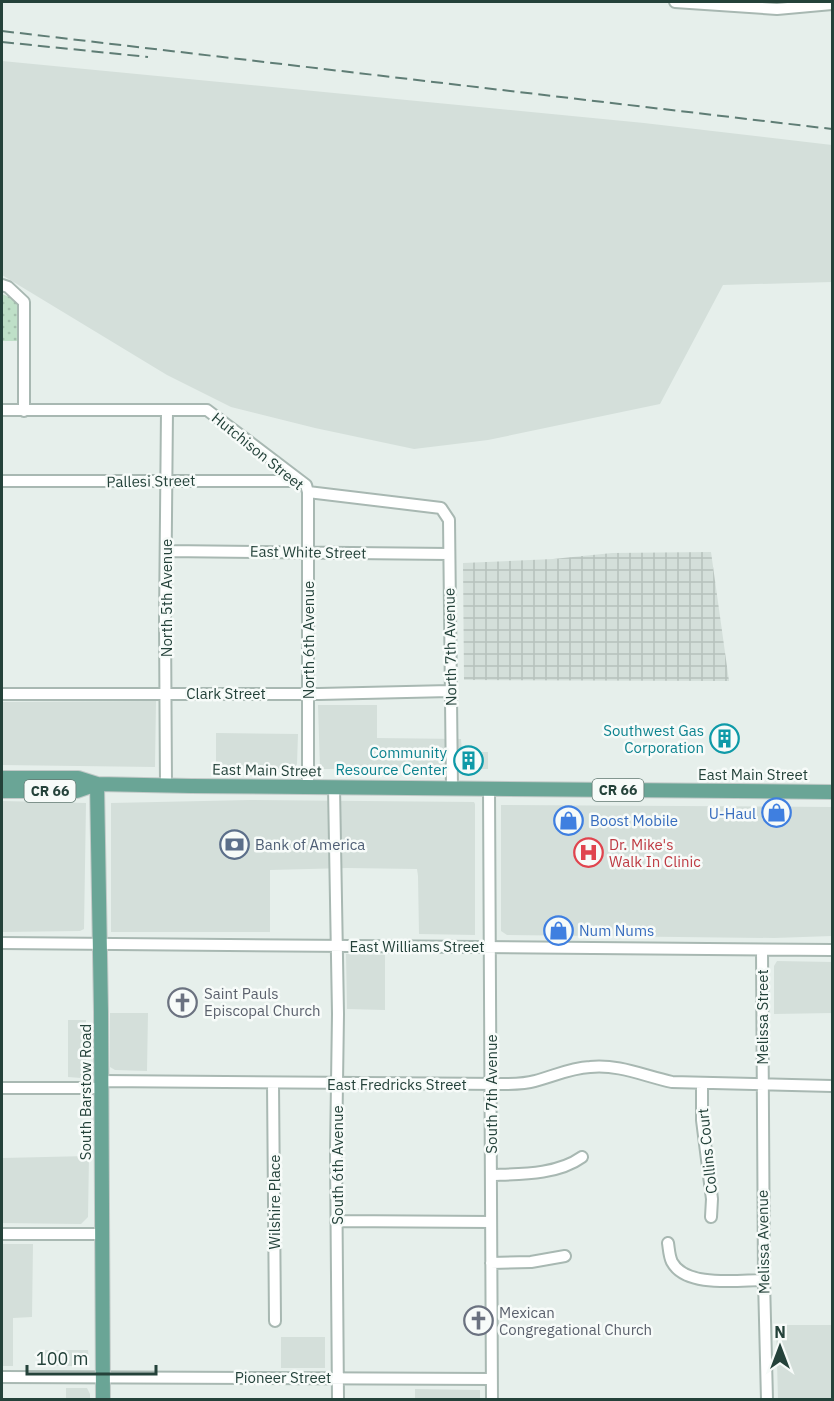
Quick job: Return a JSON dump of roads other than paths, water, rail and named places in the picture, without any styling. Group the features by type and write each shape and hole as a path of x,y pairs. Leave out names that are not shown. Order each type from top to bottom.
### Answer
{"main road":[{"name":"East Main Street","path":"2,777 78,778 97,784 166,786 832,792"},
{"name":"East Main Street","path":"2,790 77,791 97,784"},
{"name":"South Barstow Road","path":"97,784 103,1400"}],"street":[{"path":"675,2 777,9 832,4"},
{"path":"2,285 8,287 24,302 24,411"},
{"name":"Hutchison Street","path":"2,410 207,410 306,485 308,492 441,508"},
{"name":"North 5th Avenue","path":"166,786 167,410"},
{"name":"Pallesi Street","path":"2,481 300,481"},
{"name":"North 6th Avenue","path":"308,492 308,787"},
{"name":"North 7th Avenue","path":"441,508 449,520 452,788"},
{"name":"East White Street","path":"166,551 449,554"},
{"name":"Clark Street","path":"2,694 308,694 450,691"},
{"name":"South 6th Avenue","path":"334,788 338,1084 336,1221 338,1400"},
{"name":"South 7th Avenue","path":"489,789 492,1400"},
{"name":"East Williams Street","path":"2,943 832,950"},
{"name":"Melissa Street","path":"762,950 762,1085"},
{"name":"East Fredricks Street","path":"2,1088 273,1083 491,1084 535,1081 576,1068 607,1066 621,1067 672,1082 832,1086"},
{"name":"Wilshire Place","path":"273,1083 275,1321"},
{"name":"Collins Court","path":"702,1084 702,1120 712,1199 711,1217"},
{"name":"Melissa Avenue","path":"762,1085 767,1400"},
{"path":"491,1175 538,1172 574,1162 582,1157"},
{"path":"336,1221 491,1222"},
{"path":"2,1234 102,1234"},
{"path":"668,1243 671,1260 677,1269 687,1276 704,1280 764,1280"},
{"path":"491,1263 531,1262 565,1256"},
{"name":"Pioneer Street","path":"2,1377 338,1377 492,1380"}],"railway":[{"path":"2,31 832,129"},
{"path":"2,42 148,57"}],"place":[{"name":"Southwest Gas Corporation","path":"725,739"},
{"name":"Community Resource Center","path":"468,761"},
{"name":"U-Haul","path":"777,813"},
{"name":"Boost Mobile","path":"569,820"},
{"name":"Bank of America","path":"234,844"},
{"name":"Dr. Mike's Walk In Clinic","path":"588,853"},
{"name":"Num Nums","path":"558,930"},
{"name":"Saint Pauls Episcopal Church","path":"183,1002"},
{"name":"Mexican Congregational Church","path":"478,1321"}]}
